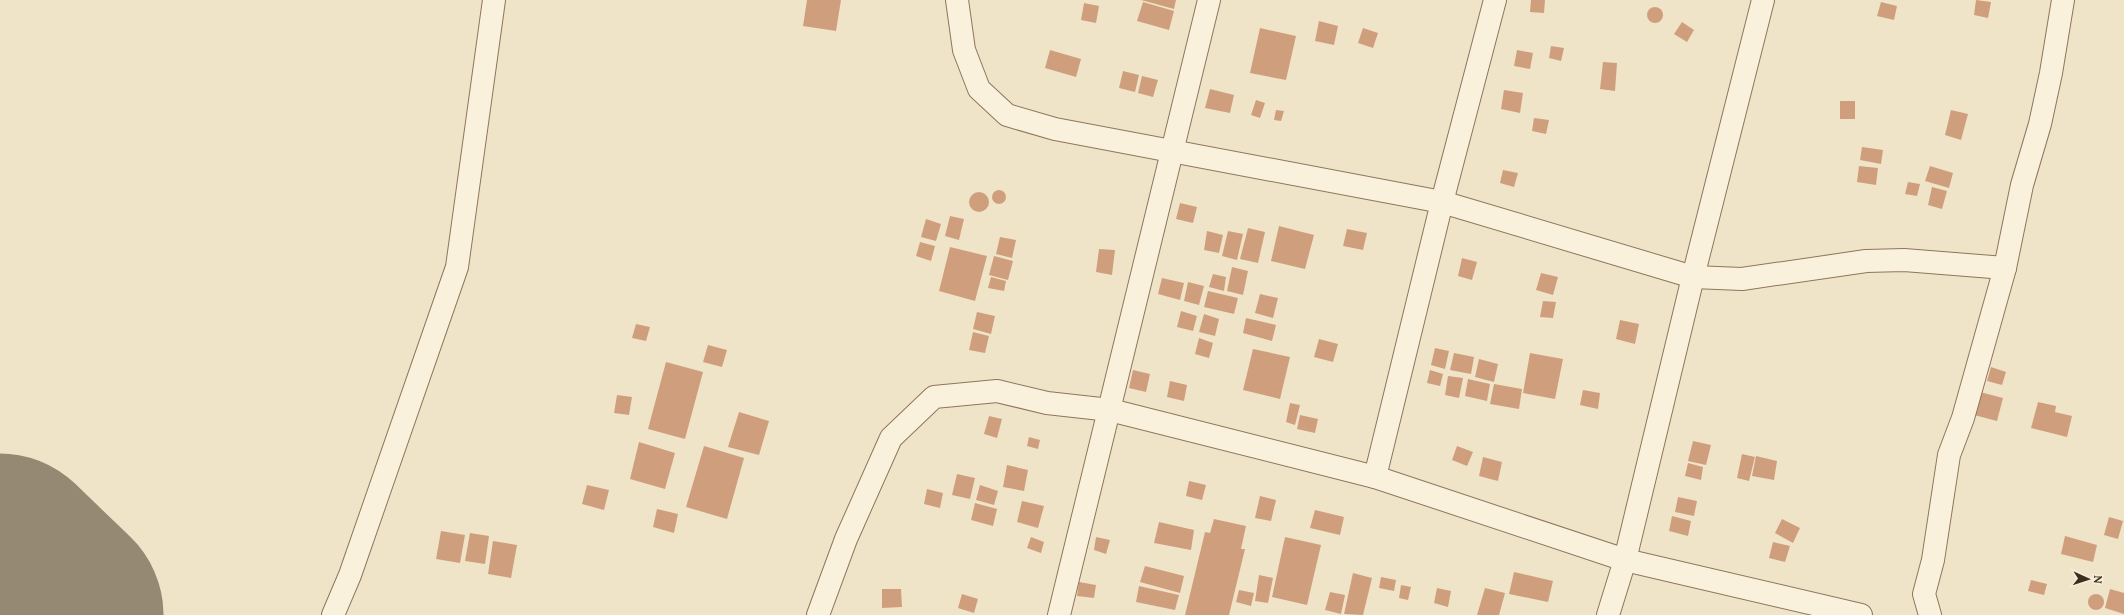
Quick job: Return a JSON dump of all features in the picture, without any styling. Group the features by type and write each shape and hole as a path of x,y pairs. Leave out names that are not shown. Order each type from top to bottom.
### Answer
{"street":[{"path":"333,615 350,575 457,267 494,0"},
{"path":"957,0 964,50 979,89 1007,115 1055,129 1442,202 1693,277 1742,279 1866,261 1904,260 2005,268"},
{"path":"1059,615 1209,0"},
{"path":"1375,477 1442,202 1495,0"},
{"path":"1608,615 1625,560 1693,277 1763,0"},
{"path":"1930,615 1924,594 1933,560 1949,455 1963,418 2005,268 2022,185 2040,124 2051,73 2063,0"},
{"path":"818,615 846,539 891,438 934,397 997,391 1047,403 1110,410 1375,477 1625,560 1861,615"}],"building":[{"path":"807,0 841,0 836,31 803,26"},
{"path":"1141,0 1176,0 1174,9"},
{"path":"1531,0 1545,0 1544,13 1530,12"},
{"path":"1976,0 1991,2 1988,18 1974,15"},
{"path":"1143,2 1174,11 1169,30 1137,21"},
{"path":"1881,2 1897,6 1894,20 1877,16"},
{"path":"1084,3 1099,6 1096,23 1081,20"},
{"path":"1652,7 1658,7 1663,12 1661,21 1658,23 1652,23 1647,18 1647,12"},
{"path":"1319,21 1338,26 1334,45 1315,41"},
{"path":"1682,22 1694,30 1687,42 1674,34"},
{"path":"1260,28 1296,36 1286,80 1250,73"},
{"path":"1363,28 1378,33 1373,48 1358,43"},
{"path":"1551,46 1564,48 1561,61 1549,58"},
{"path":"1050,50 1081,59 1076,77 1045,68"},
{"path":"1517,50 1533,53 1530,69 1514,66"},
{"path":"1603,62 1617,63 1615,91 1600,89"},
{"path":"1123,71 1139,75 1135,92 1119,88"},
{"path":"1142,76 1158,80 1153,97 1138,93"},
{"path":"1210,89 1234,95 1230,113 1205,108"},
{"path":"1504,90 1523,93 1520,113 1501,109"},
{"path":"1256,100 1265,103 1260,118 1251,115"},
{"path":"1840,101 1855,101 1855,119 1840,119"},
{"path":"1276,110 1284,111 1281,121 1274,120"},
{"path":"1951,110 1968,114 1961,140 1945,135"},
{"path":"1534,118 1549,120 1546,134 1532,131"},
{"path":"1862,147 1883,150 1881,164 1860,160"},
{"path":"1859,166 1878,168 1876,185 1857,182"},
{"path":"1930,166 1953,173 1949,188 1925,181"},
{"path":"1503,170 1518,173 1514,187 1500,183"},
{"path":"1908,182 1920,184 1917,196 1905,194"},
{"path":"1932,187 1947,191 1942,209 1928,205"},
{"path":"996,190 1002,190 1006,194 1006,200 1002,204 996,204 992,200 992,194"},
{"path":"979,192 986,195 989,202 986,209 979,212 972,209 969,202 972,195"},
{"path":"1180,203 1197,207 1193,223 1176,219"},
{"path":"950,216 964,219 959,240 945,236"},
{"path":"926,219 941,224 936,241 921,237"},
{"path":"1279,226 1314,235 1305,269 1271,261"},
{"path":"1248,228 1265,232 1258,263 1240,259"},
{"path":"1347,229 1367,233 1363,250 1343,246"},
{"path":"1207,231 1223,235 1219,253 1204,250"},
{"path":"1228,231 1243,234 1237,260 1222,256"},
{"path":"1000,237 1016,240 1012,258 996,254"},
{"path":"920,242 935,246 931,261 916,256"},
{"path":"950,247 987,256 975,301 939,291"},
{"path":"1099,249 1115,250 1112,275 1096,272"},
{"path":"994,256 1013,261 1008,280 989,275"},
{"path":"1462,258 1477,262 1472,280 1458,276"},
{"path":"1232,267 1248,271 1243,295 1227,291"},
{"path":"1541,273 1558,277 1553,295 1536,290"},
{"path":"1213,274 1226,277 1224,291 1209,287"},
{"path":"991,277 1006,281 1004,291 988,288"},
{"path":"1162,278 1184,283 1180,300 1158,294"},
{"path":"1188,282 1204,286 1199,305 1184,301"},
{"path":"1208,291 1238,298 1234,314 1204,307"},
{"path":"1260,294 1278,298 1273,318 1255,313"},
{"path":"1543,301 1556,302 1553,318 1540,317"},
{"path":"1181,311 1197,316 1193,331 1177,327"},
{"path":"977,312 995,316 991,334 973,329"},
{"path":"1204,314 1219,319 1215,336 1199,332"},
{"path":"1246,318 1276,325 1272,341 1243,333"},
{"path":"1620,320 1639,324 1635,344 1616,339"},
{"path":"636,324 650,327 646,341 632,338"},
{"path":"973,332 989,336 985,353 969,350"},
{"path":"1199,338 1213,343 1209,358 1195,354"},
{"path":"1319,339 1338,344 1333,362 1314,357"},
{"path":"708,345 727,350 722,367 703,362"},
{"path":"1435,348 1449,351 1445,369 1431,365"},
{"path":"1253,349 1290,357 1280,399 1243,390"},
{"path":"1454,353 1474,357 1471,374 1450,370"},
{"path":"1530,353 1563,359 1555,399 1523,393"},
{"path":"1479,359 1498,364 1494,382 1475,377"},
{"path":"666,362 703,372 685,439 648,429"},
{"path":"1991,367 2006,372 2002,385 1987,381"},
{"path":"1133,370 1150,374 1146,392 1129,388"},
{"path":"1430,370 1443,374 1440,386 1427,383"},
{"path":"1448,376 1463,378 1459,398 1445,395"},
{"path":"1468,379 1490,384 1487,401 1465,396"},
{"path":"1170,381 1187,385 1184,401 1167,397"},
{"path":"1494,384 1522,389 1519,409 1490,404"},
{"path":"1583,390 1600,393 1598,409 1580,405"},
{"path":"1980,392 2003,398 1997,421 1974,415"},
{"path":"617,395 632,397 629,415 614,413"},
{"path":"2038,402 2056,406 2055,412 2072,416 2067,437 2031,428"},
{"path":"1290,403 1300,405 1295,425 1286,422"},
{"path":"739,412 769,421 759,455 728,447"},
{"path":"1300,415 1318,419 1315,433 1297,429"},
{"path":"989,416 1002,419 997,438 984,434"},
{"path":"1029,437 1040,440 1038,449 1027,446"},
{"path":"1693,441 1711,445 1706,465 1688,461"},
{"path":"639,442 675,453 665,489 630,479"},
{"path":"704,446 744,458 727,519 686,507"},
{"path":"1457,446 1473,452 1467,466 1452,460"},
{"path":"1742,454 1755,457 1749,481 1737,478"},
{"path":"1756,456 1777,461 1774,480 1752,476"},
{"path":"1483,457 1502,462 1498,481 1479,476"},
{"path":"1688,463 1703,467 1701,480 1685,476"},
{"path":"1007,465 1028,470 1024,491 1003,487"},
{"path":"957,474 975,478 970,499 952,495"},
{"path":"1189,481 1206,485 1202,500 1186,496"},
{"path":"587,485 609,490 604,510 582,504"},
{"path":"980,485 998,491 994,505 976,500"},
{"path":"927,489 943,493 940,508 924,504"},
{"path":"1260,496 1276,500 1271,521 1255,518"},
{"path":"1678,497 1697,501 1694,516 1675,512"},
{"path":"1022,501 1044,506 1038,528 1017,522"},
{"path":"975,503 997,509 993,526 971,520"},
{"path":"657,509 678,514 674,533 653,527"},
{"path":"1315,510 1344,517 1340,535 1310,528"},
{"path":"1672,516 1691,521 1688,536 1669,531"},
{"path":"2109,517 2123,521 2118,539 2104,535"},
{"path":"1214,519 1246,526 1241,549 1245,549 1229,615 1185,615 1205,532 1210,533"},
{"path":"1782,519 1800,528 1793,543 1775,533"},
{"path":"1159,522 1194,530 1191,550 1154,543"},
{"path":"441,531 465,535 460,563 436,559"},
{"path":"470,533 489,536 485,564 465,561"},
{"path":"2065,536 2097,545 2093,562 2061,554"},
{"path":"1031,537 1044,542 1041,553 1027,548"},
{"path":"1096,537 1110,540 1106,554 1094,550"},
{"path":"1285,537 1321,545 1307,605 1272,597"},
{"path":"493,541 517,545 511,578 488,574"},
{"path":"1773,542 1790,546 1785,562 1769,558"},
{"path":"1145,566 1184,576 1180,593 1140,582"},
{"path":"1514,572 1553,581 1548,602 1509,594"},
{"path":"1353,573 1372,578 1363,615 1344,614"},
{"path":"1259,575 1273,578 1268,603 1255,601"},
{"path":"1381,577 1396,580 1394,591 1379,588"},
{"path":"2031,580 2047,584 2044,595 2028,591"},
{"path":"1079,582 1096,585 1094,598 1077,596"},
{"path":"1401,585 1411,587 1408,600 1399,598"},
{"path":"1139,586 1179,595 1175,610 1136,602"},
{"path":"1437,588 1451,591 1448,607 1434,603"},
{"path":"1485,588 1505,593 1499,615 1477,615"},
{"path":"882,589 901,589 902,607 882,608"},
{"path":"2110,589 2124,593 2124,614 2105,608"},
{"path":"1239,590 1254,593 1251,606 1236,602"},
{"path":"1330,592 1345,595 1341,614 1325,610"},
{"path":"962,594 978,599 974,613 958,608"},
{"path":"2096,594 2103,599 2104,602 2099,609 2096,610 2089,605 2088,602 2093,595"}],"runway":[{"path":"0,562 55,615"}]}
